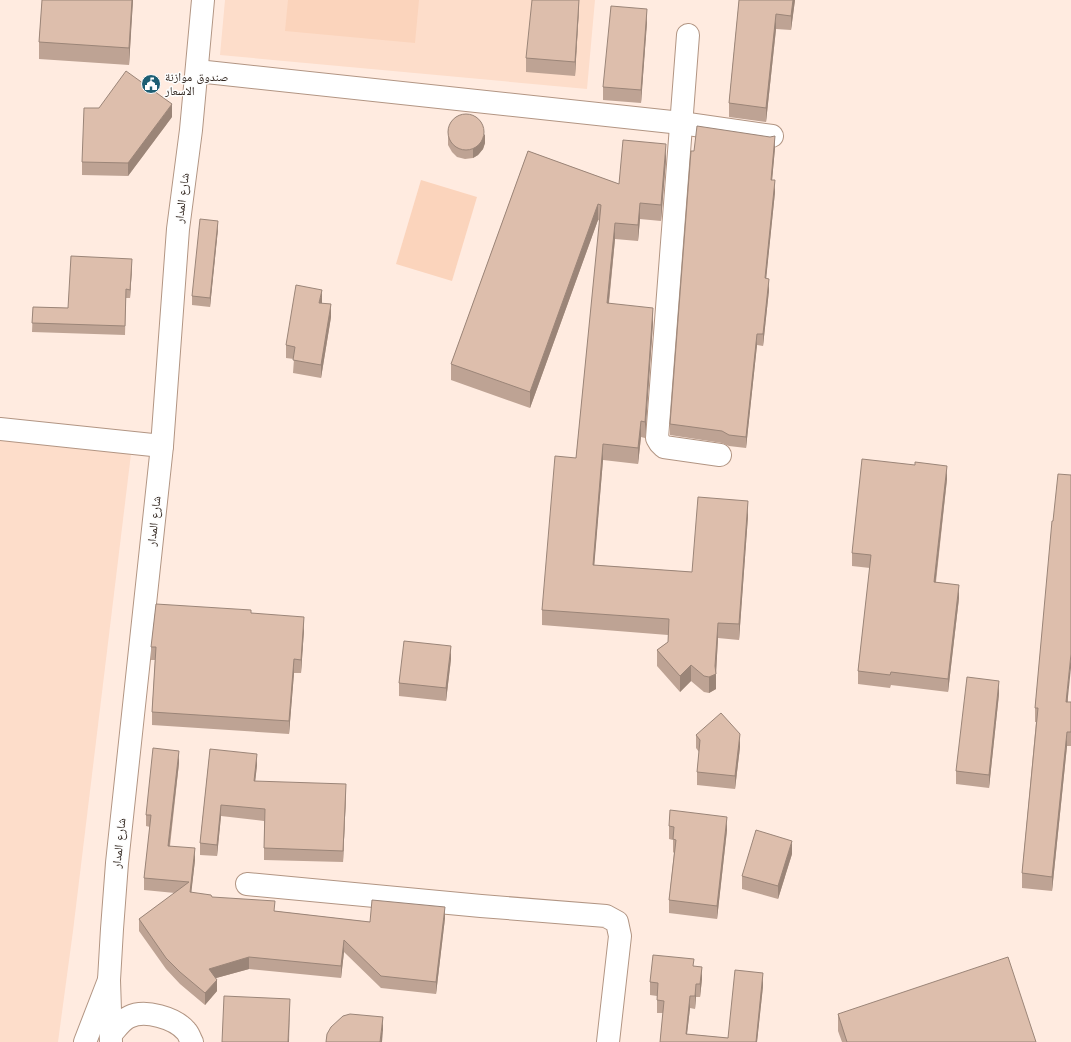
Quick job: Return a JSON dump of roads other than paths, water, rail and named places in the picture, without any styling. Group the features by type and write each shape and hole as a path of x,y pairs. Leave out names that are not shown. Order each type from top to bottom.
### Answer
{"street":[{"name":"شارع المدار","path":"111,1038 109,980 117,863 162,446 178,229 191,130 203,0"},
{"path":"688,34 657,438 664,447 720,455"},
{"path":"197,71 681,123 772,136"},
{"path":"0,429 162,446"},
{"path":"247,884 606,916 617,922 620,936 608,1042"},
{"path":"85,1042 109,980"},
{"path":"111,1038 129,1017 144,1013 157,1015 186,1030 192,1042"}],"place":[{"name":"صندوق موازنة الاسعار","path":"151,84"}]}
